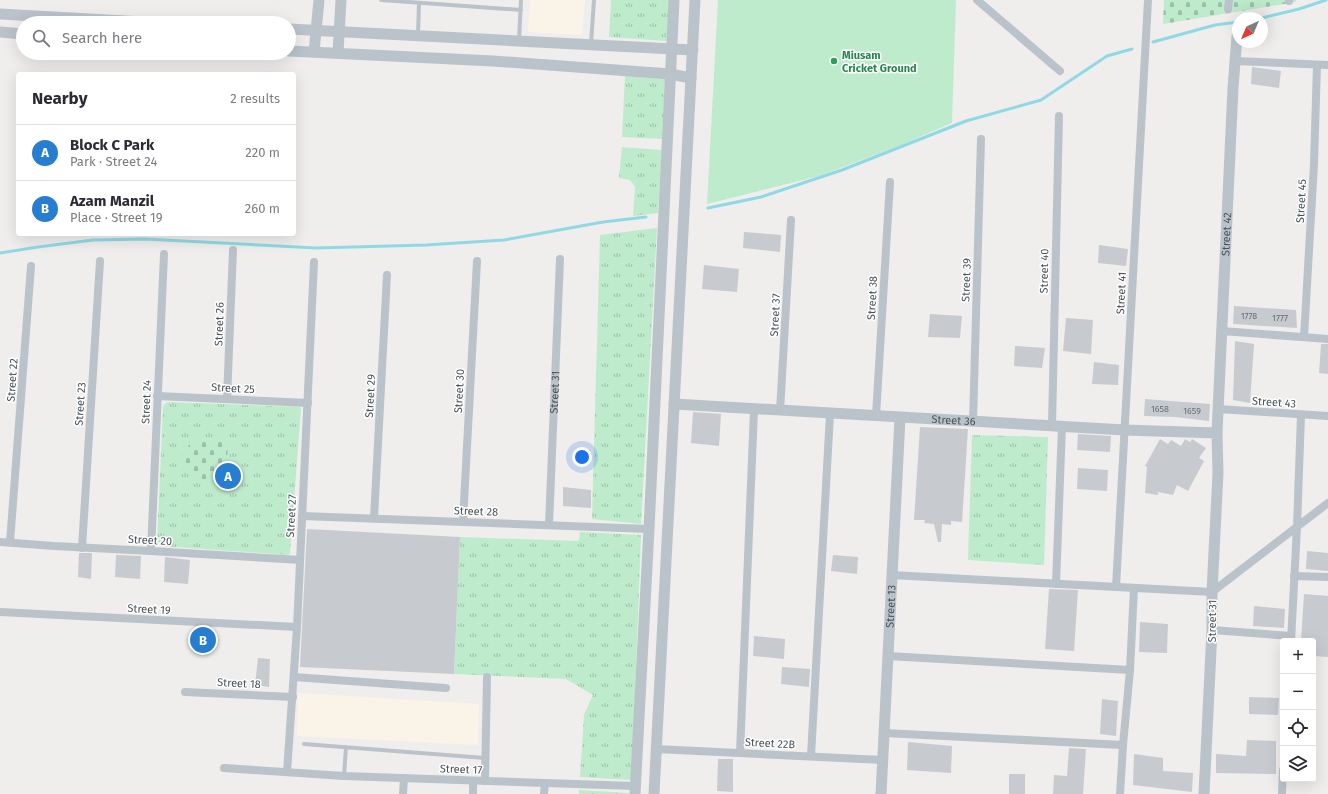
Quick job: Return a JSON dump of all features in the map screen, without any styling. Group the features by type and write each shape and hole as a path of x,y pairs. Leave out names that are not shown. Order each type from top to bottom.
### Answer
{"street":[{"path":"314,52 319,0"},
{"path":"338,53 341,0"},
{"path":"635,790 674,0"},
{"path":"654,794 695,0"},
{"path":"977,0 1060,71"},
{"name":"Street 41","path":"1116,587 1148,0"},
{"path":"1228,9 1229,0"},
{"path":"0,14 36,16"},
{"path":"296,29 693,50"},
{"path":"0,32 16,33"},
{"name":"Street 42","path":"1217,433 1236,48"},
{"path":"296,51 493,61 670,74 691,78"},
{"path":"1235,61 1328,65"},
{"name":"Street 45","path":"1304,337 1314,164 1317,65"},
{"name":"Street 40","path":"1056,584 1059,116"},
{"name":"Street 39","path":"973,421 980,139"},
{"name":"Street 38","path":"876,416 890,182"},
{"name":"Street 37","path":"780,411 791,220"},
{"name":"Street 26","path":"226,399 233,250"},
{"name":"Street 24","path":"151,551 164,254"},
{"name":"Street 31","path":"549,525 560,259"},
{"name":"Street 23","path":"82,548 100,261"},
{"name":"Street 30","path":"463,521 477,261"},
{"name":"Street 27","path":"287,772 297,627 314,262"},
{"name":"Street 22","path":"10,542 31,266"},
{"name":"Street 29","path":"374,518 387,275"},
{"path":"1222,331 1328,339"},
{"name":"Street 25","path":"158,396 308,403"},
{"name":"Street 36","path":"674,404 754,410 1124,430 1217,433"},
{"path":"740,753 754,410"},
{"name":"Street 43","path":"1218,410 1328,416"},
{"path":"811,756 830,414"},
{"path":"1291,638 1301,415"},
{"name":"Street 13","path":"881,794 900,418"},
{"name":"Street 31","path":"1204,794 1218,473 1217,433"},
{"path":"652,454 671,456"},
{"path":"891,575 1212,592 1328,503"},
{"name":"Street 28","path":"302,516 649,529"},
{"name":"Street 20","path":"0,542 300,560"},
{"path":"1294,576 1328,577"},
{"path":"1120,794 1130,670 1134,588"},
{"name":"Street 19","path":"0,612 297,627"},
{"path":"1212,630 1282,638"},
{"path":"888,656 1130,670"},
{"path":"294,677 446,688"},
{"path":"485,781 487,677"},
{"path":"641,678 660,681"},
{"name":"Street 18","path":"184,692 293,697"},
{"path":"884,733 1123,745"},
{"name":"Street 22B","path":"656,749 883,760"},
{"name":"Street 17","path":"224,768 344,776 545,783 635,790"},
{"path":"403,794 404,778"},
{"path":"473,794 474,781"},
{"path":"1282,782 1282,794"},
{"path":"544,794 545,783"}],"lane":[{"path":"381,0 521,10"},
{"path":"519,41 521,0"},
{"path":"591,44 594,0"},
{"path":"418,35 419,3"},
{"path":"304,744 485,758"},
{"path":"344,776 346,747"}],"shaded area":[{"path":"530,0 585,0 582,35 528,32"},
{"path":"298,693 479,704 478,745 297,736"}],"green space":[{"path":"611,0 669,0 667,41 609,37"},
{"name":"Miusam Cricket Ground","path":"718,0 956,0 952,123 901,145 819,176 707,204"},
{"path":"1164,0 1296,0 1296,2 1163,24"},
{"path":"625,76 665,79 662,139 622,137"},
{"path":"622,147 662,150 658,213 633,216 635,187 630,180 619,178"},
{"path":"657,228 641,524 592,519 600,235"},
{"path":"167,402 300,407 289,555 160,546 157,543 163,406"},
{"path":"972,435 1048,437 1044,565 968,560"},
{"path":"193,440 228,441 227,466 207,485 178,460"},
{"path":"580,532 641,535 632,780 580,777 584,715 593,695 566,679 454,674 460,537 579,541"},
{"path":"579,790 629,793 629,794 579,794"}],"building":[{"path":"1252,67 1281,71 1279,88 1251,84"},
{"path":"744,232 781,235 780,252 743,248"},
{"path":"1099,245 1128,249 1126,266 1098,263"},
{"path":"704,265 739,269 737,292 702,289"},
{"path":"1234,306 1296,310 1297,328 1233,324"},
{"path":"930,314 962,316 960,338 928,337"},
{"path":"1066,318 1093,320 1091,354 1063,351"},
{"path":"1235,341 1254,344 1250,403 1233,400"},
{"path":"1321,344 1328,344 1328,374 1319,373"},
{"path":"1015,346 1045,348 1042,368 1014,366"},
{"path":"1094,362 1119,365 1118,385 1092,384"},
{"path":"1145,399 1210,404 1209,421 1175,417 1144,416"},
{"path":"693,412 721,414 719,446 691,443"},
{"path":"920,427 968,429 962,522 951,521 951,525 942,524 941,542 938,542 934,524 924,523 925,520 914,520"},
{"path":"1078,434 1111,436 1110,452 1077,450"},
{"path":"1160,439 1168,444 1171,440 1181,446 1185,439 1190,442 1192,439 1206,448 1199,458 1204,461 1188,491 1177,485 1173,495 1158,492 1158,495 1145,493 1147,467 1145,466"},
{"path":"1078,468 1108,470 1107,491 1077,489"},
{"path":"563,487 591,490 591,508 563,506"},
{"path":"307,529 460,537 454,674 300,667"},
{"path":"1307,551 1328,553 1328,571 1306,569"},
{"path":"79,553 92,553 91,579 78,577"},
{"path":"116,555 141,556 140,579 115,577"},
{"path":"833,555 858,557 857,574 831,571"},
{"path":"165,557 190,560 188,584 164,582"},
{"path":"1049,589 1078,590 1074,651 1045,649"},
{"path":"1304,594 1328,596 1328,657 1316,656 1316,638 1301,638"},
{"path":"1254,606 1285,609 1284,628 1253,626"},
{"path":"1140,622 1168,624 1167,653 1139,652"},
{"path":"197,628 210,629 209,652 195,651"},
{"path":"754,636 785,639 784,659 753,656"},
{"path":"258,658 270,659 269,687 255,685"},
{"path":"782,667 810,669 809,687 781,684"},
{"path":"1249,697 1279,698 1278,715 1249,714"},
{"path":"1102,699 1118,701 1116,736 1100,734"},
{"path":"1247,740 1276,741 1276,774 1216,773 1216,754 1246,756"},
{"path":"908,742 952,746 951,773 907,770"},
{"path":"1069,748 1086,749 1083,794 1053,794 1054,775 1067,776"},
{"path":"1134,754 1163,758 1163,771 1193,773 1192,792 1133,785"},
{"path":"718,759 733,759 733,792 717,791"},
{"path":"1009,774 1025,774 1025,794 1009,794"}],"waterway":[{"path":"1268,17 1299,9 1326,0"},
{"path":"1153,42 1215,25 1232,23"},
{"path":"708,208 761,197 842,170 966,121 1041,100 1107,56 1132,49"},
{"path":"0,253 93,240 145,239 316,248 426,245 504,240 603,222 646,217"}],"place":[{"name":"Miusam Cricket Ground","path":"834,61"},
{"name":"Block C Park","path":"228,476"},
{"name":"Azam Manzil","path":"203,640"}]}
